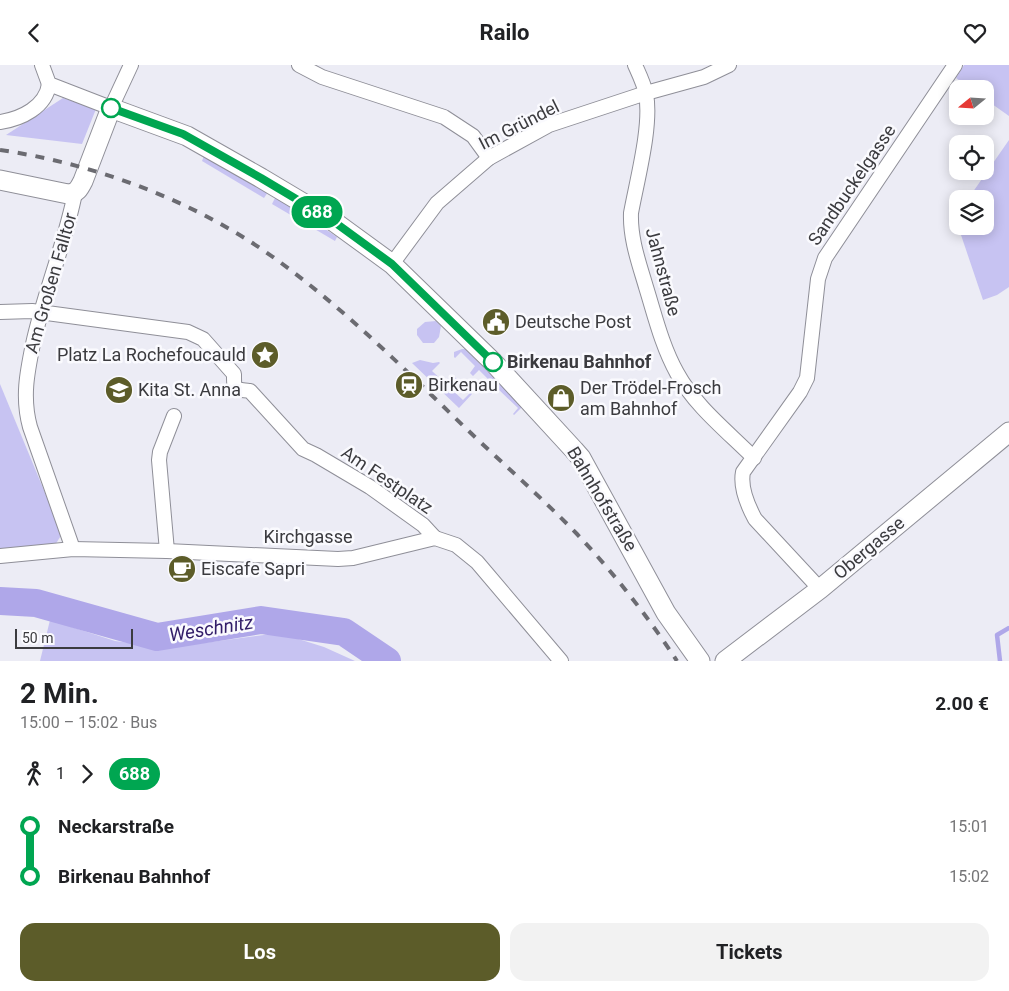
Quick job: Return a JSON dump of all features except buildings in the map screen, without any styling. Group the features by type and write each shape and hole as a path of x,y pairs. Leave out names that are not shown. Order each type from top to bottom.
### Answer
{"main road":[{"name":"Am Großen Falltor","path":"75,193 83,181 111,108"},
{"name":"Bahnhofstraße","path":"111,108 187,136 333,221 392,264 493,362 581,458 666,613 700,661"},
{"path":"0,180 68,194 75,193"},
{"name":"Obergasse","path":"726,661 820,589 1009,433"}],"street":[{"path":"0,122 21,116 37,106 45,96 49,84 42,65"},
{"path":"49,84 111,108 131,65"},
{"path":"299,65 322,77 444,117 473,137 489,158"},
{"name":"Jahnstraße","path":"635,65 646,93 647,125 631,213 632,234 664,348 677,375 696,400 754,457"},
{"name":"Im Gründel","path":"392,264 437,203 489,158 549,125 646,93 704,77 729,65"},
{"name":"Sandbuckelgasse","path":"820,589 752,515 742,484 743,472 800,392 807,378 818,279 825,258 954,65"},
{"name":"Am Großen Falltor","path":"72,549 30,427 25,404 26,379 40,312 75,193"},
{"path":"0,312 40,312"},
{"name":"Am Festplatz","path":"40,312 188,332 203,339 234,374 233,384 235,388 239,391 250,391 303,449 370,487 423,525 435,538"},
{"path":"167,551 159,460 160,452 174,416"},
{"path":"435,538 456,545 477,562 561,661"},
{"name":"Kirchgasse","path":"0,556 72,549 167,551 338,559 353,558 435,538"}],"shaded area":[{"path":"964,65 1009,65 1009,116 994,105 994,80 959,80 956,78"},
{"path":"63,98 96,109 82,144 6,135"},
{"path":"1009,140 1009,287 997,295 983,300 961,235 994,235 994,190 974,190 981,180 994,180 994,162"},
{"path":"204,156 268,192 264,198 202,161"},
{"path":"276,196 337,237 335,241 272,204"},
{"path":"436,321 441,326 439,337 434,343 423,343 417,335 417,329 425,322"},
{"path":"465,349 523,406 514,415 518,408 497,388 491,394 488,390 493,384 479,370 473,376 470,373 475,366 461,352 454,357 454,352"},
{"path":"420,360 433,363 439,362 432,371 444,382 452,375 457,379 449,387 463,400 471,392 472,394 459,408 412,363"},
{"path":"0,384 62,534 55,545 0,550"},
{"path":"50,620 115,641 153,646 181,646 279,633 324,647 355,661 40,661"}],"waterway":[{"name":"Weschnitz","path":"0,601 36,603 157,637 261,620 344,632 387,661"},
{"path":"1000,661 997,635 1009,628"}],"railway":[{"path":"0,150 34,156 102,173 168,198 231,230 289,269 345,314 565,522 643,612 677,661"}],"bus line":[{"name":"688","path":"111,108 183,134 333,221 392,264 493,362"}],"place":[{"name":"Deutsche Post","path":"496,322"},
{"name":"Platz La Rochefoucauld","path":"265,355"},
{"name":"Birkenau Bahnhof","path":"493,362"},
{"name":"Birkenau","path":"409,385"},
{"name":"Kita St. Anna","path":"119,390"},
{"name":"Der Trödel-Frosch am Bahnhof","path":"561,398"},
{"name":"Eiscafe Sapri","path":"182,569"}]}
